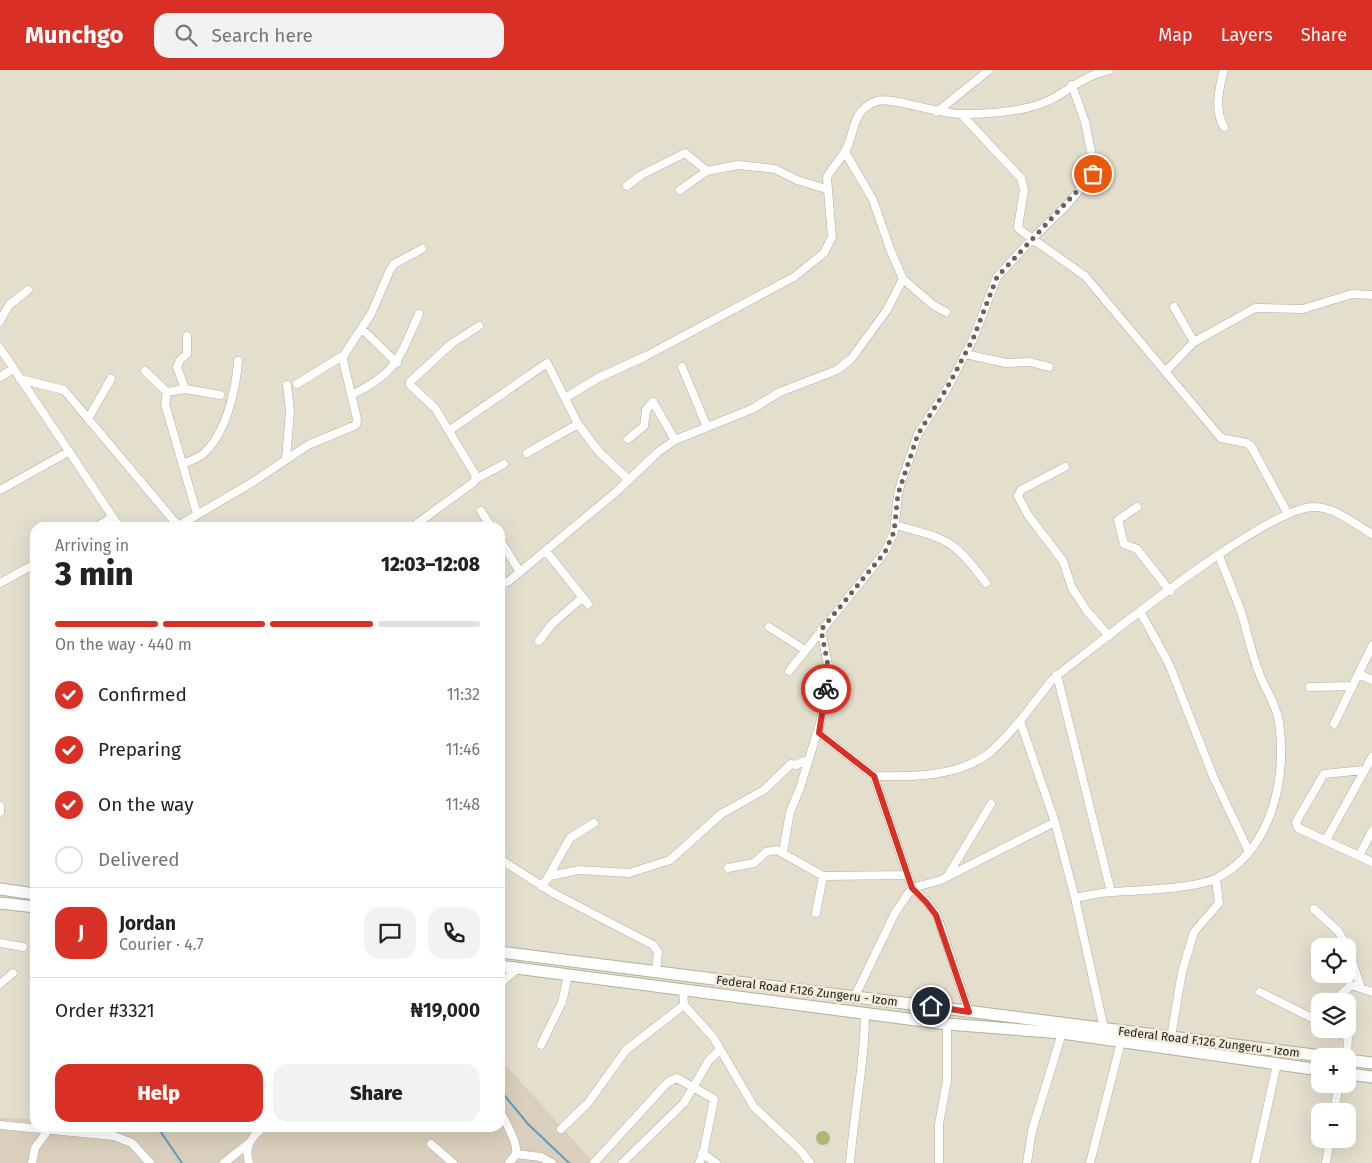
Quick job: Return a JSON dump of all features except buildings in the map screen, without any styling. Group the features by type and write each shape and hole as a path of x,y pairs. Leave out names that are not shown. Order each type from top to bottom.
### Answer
{"main road":[{"path":"0,889 30,893"},
{"path":"0,903 30,907"},
{"name":"Federal Road F.126 Zungeru - Izom","path":"505,953 1311,1055"},
{"path":"536,970 538,957"},
{"name":"Federal Road F.126 Zungeru - Izom","path":"505,967 948,1024 1062,1033 1311,1069"},
{"path":"1356,1060 1372,1063"},
{"path":"1356,1075 1372,1077"}],"street":[{"path":"937,112 989,70"},
{"path":"565,398 598,378 646,356 753,300 794,277 818,259 829,246 832,237 826,188 828,173 846,152 856,118 878,100 883,99 937,112 961,114 1001,112 1036,106 1053,98 1088,76 1109,70"},
{"path":"1224,70 1219,85 1218,115 1224,128"},
{"path":"789,671 885,552 892,540 898,494 918,434 965,354 997,277 1065,207 1095,171 1085,122 1072,85"},
{"path":"961,114 1021,178 1024,190 1018,227 1085,276 1221,438 1246,442 1251,446 1288,514"},
{"path":"846,152 873,200 903,279 933,304 946,312"},
{"path":"627,186 641,175 686,154 707,171"},
{"path":"680,190 707,171 734,166 770,167 797,180 826,188"},
{"path":"297,384 344,354 371,314 394,264 422,249"},
{"path":"505,581 520,572 546,551 629,480 658,452 675,440 752,410 780,392 837,370 851,359 887,310 903,279"},
{"path":"0,321 9,305 28,290"},
{"path":"1166,371 1194,342 1255,308 1296,309 1352,294 1372,295"},
{"path":"1174,307 1194,342"},
{"path":"351,395 374,384 397,363 418,314"},
{"path":"476,480 475,473 450,430 435,408 410,385 410,382 451,344 479,326"},
{"path":"362,329 397,363"},
{"path":"184,389 177,369 180,360 187,354 187,336"},
{"path":"0,348 116,522"},
{"path":"186,522 253,482 308,445 356,425 357,419 343,360 344,354"},
{"path":"965,354 1006,363 1030,362 1049,367"},
{"path":"182,464 204,453 216,437 231,405 236,384 238,361"},
{"path":"450,430 547,363 578,424 599,452 629,480"},
{"path":"682,368 706,427"},
{"path":"0,377 13,369"},
{"path":"145,372 167,392"},
{"path":"20,379 62,388 89,417 175,522"},
{"path":"89,417 111,379"},
{"path":"286,459 290,411 287,385"},
{"path":"167,392 184,389 220,395"},
{"path":"167,392 165,404 197,514"},
{"path":"628,439 643,428 646,410 653,402 675,440"},
{"path":"527,453 578,424"},
{"path":"0,490 68,452"},
{"path":"419,522 476,480 504,464"},
{"path":"1065,467 1021,490 1018,496 1028,515 1063,562 1072,588 1087,611 1109,636"},
{"path":"1137,507 1118,520 1124,544 1137,549 1170,591"},
{"path":"874,776 947,772 980,760 1000,743 1057,675 1219,556 1288,514 1306,508 1323,508 1333,511 1372,534"},
{"path":"481,511 488,522"},
{"path":"104,522 112,516"},
{"path":"895,526 932,535 953,544 966,556 986,583"},
{"path":"505,548 520,572"},
{"path":"546,551 588,604"},
{"path":"1075,898 1111,892 1143,891 1216,878 1237,865 1249,852 1273,813 1280,769 1277,711 1254,660 1241,612 1219,556"},
{"path":"0,583 30,567"},
{"path":"539,641 552,624 583,597"},
{"path":"1141,613 1169,664 1213,776 1249,852"},
{"path":"769,627 805,650"},
{"path":"783,852 790,812 819,733 828,665 821,630"},
{"path":"1334,724 1372,646"},
{"path":"1358,674 1372,680"},
{"path":"1057,675 1111,892"},
{"path":"1310,687 1353,686"},
{"path":"1020,720 1055,822 1075,898 1104,1028"},
{"path":"819,733 874,776 912,888 936,915 969,1012"},
{"path":"1326,840 1372,757"},
{"path":"548,877 588,869 631,873 670,860 722,814 764,790 791,764 796,765 809,759"},
{"path":"1364,770 1324,774 1296,820 1298,828 1372,862"},
{"path":"947,877 991,804"},
{"path":"0,806 0,812"},
{"path":"855,996 895,913 912,888 947,877 1055,822"},
{"path":"541,886 573,835 594,823"},
{"path":"1359,856 1372,831"},
{"path":"728,868 754,863 766,852 777,850 824,876 907,875"},
{"path":"505,862 541,886 654,945 658,952 656,972"},
{"path":"816,913 824,876"},
{"path":"1171,1037 1182,972 1194,932 1218,903 1216,878"},
{"path":"1314,909 1338,931 1342,938"},
{"path":"0,943 24,947"},
{"path":"505,980 518,968"},
{"path":"0,984 13,973"},
{"path":"1356,974 1361,988"},
{"path":"541,1045 562,1002 568,976"},
{"path":"1342,993 1351,985 1372,992"},
{"path":"683,989 684,1005 708,1031 754,1107 800,1150 810,1163"},
{"path":"1260,992 1311,1015"},
{"path":"561,1129 588,1103 626,1050 684,1005"},
{"path":"850,1163 854,1116 864,1054 864,1012"},
{"path":"939,1163 939,1124 947,1081 948,1024"},
{"path":"1027,1163 1032,1131 1062,1033"},
{"path":"1090,1163 1121,1042"},
{"path":"622,1163 684,1103 710,1060 720,1050"},
{"path":"1255,1163 1277,1064"},
{"path":"594,1163 671,1080 677,1078 712,1097 714,1101 699,1163"},
{"path":"505,1122 511,1134 516,1154"},
{"path":"0,1125 30,1127"},
{"path":"32,1163 35,1148 47,1132"},
{"path":"77,1132 114,1136 132,1143 150,1163"},
{"path":"224,1163 248,1144 258,1132"},
{"path":"248,1144 246,1154 249,1163"},
{"path":"431,1144 453,1163"},
{"path":"1326,1163 1328,1148"},
{"path":"702,1153 716,1163"},
{"path":"509,1163 516,1154"},
{"path":"516,1154 541,1157 552,1163"}],"shaded area":[{"path":"505,1065 594,1163 0,1163 0,1118 30,1119 30,1132 505,1132"}],"green space":[{"path":"820,1131 826,1131 830,1138 826,1145 820,1145 816,1141 816,1135"}],"waterway":[{"path":"505,1096 528,1124 569,1163"},
{"path":"161,1132 182,1163"}],"way so far":[{"path":"826,689 828,665 821,630 864,579 892,540 898,494 918,434 947,388 973,339 997,277 1065,207 1093,174"}],"route":[{"path":"826,689 819,733 874,776 912,888 936,915 969,1012 931,1006"}]}
